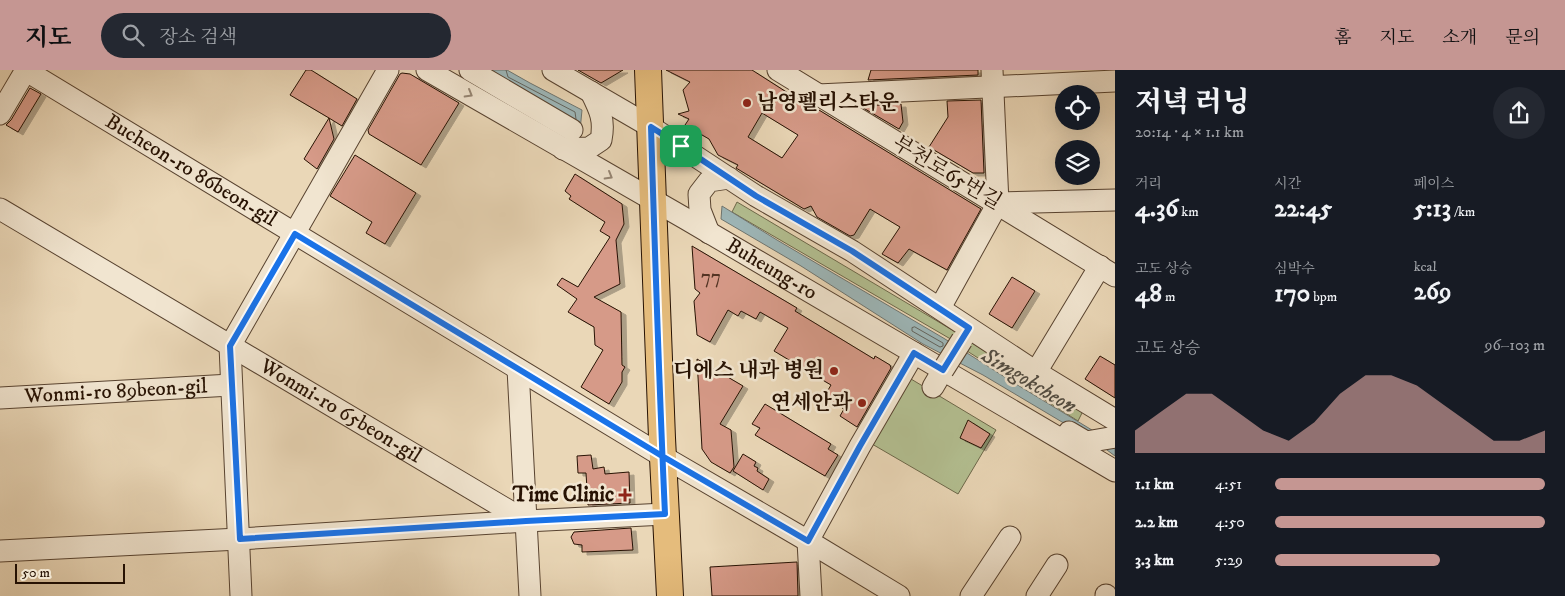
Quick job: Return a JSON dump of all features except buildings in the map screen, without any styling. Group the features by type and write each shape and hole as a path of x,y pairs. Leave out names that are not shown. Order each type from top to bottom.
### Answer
{"main road":[{"path":"648,70 662,456 670,596"}],"street":[{"path":"0,114 26,70"},
{"name":"Bucheon-ro 86beon-gil","path":"26,70 662,456 899,596"},
{"path":"242,596 230,346 388,70"},
{"name":"Buheung-ro","path":"426,70 654,201 715,230 914,353 940,374 1115,470"},
{"path":"470,70 572,130"},
{"path":"553,70 651,127 756,196 852,251 940,308 966,334 1036,372 1115,420"},
{"name":"부천로65번길","path":"778,70 1107,271"},
{"path":"940,308 998,203 992,78"},
{"path":"818,95 992,78 1115,81"},
{"path":"562,149 589,148 601,140 604,126 600,111 591,92"},
{"path":"729,178 709,181 699,194 700,210 715,230 815,280 1086,442 1115,437"},
{"path":"998,203 1115,200"},
{"name":"Wonmi-ro 65beon-gil","path":"0,209 526,521"},
{"path":"1036,372 1107,271"},
{"path":"966,334 940,374 1040,421 1069,432"},
{"path":"811,596 808,541 914,353"},
{"path":"518,369 530,596"},
{"name":"Wonmi-ro 89beon-gil","path":"0,398 231,385"},
{"path":"0,551 665,514"},
{"path":"972,596 1010,537"},
{"path":"1037,596 1057,565"}],"green space":[{"path":"737,202 959,334 954,341 732,212"},
{"path":"972,343 1083,411 1078,421 967,351"},
{"path":"911,379 996,430 958,494 872,444"}],"water":[{"path":"477,70 507,70 582,110 580,131"},
{"path":"722,206 945,339 1115,444 1115,456 1099,444 983,375 923,344 801,266 721,219"}],"place":[{"name":"남영펠리스타운","path":"747,103"},
{"name":"디에스 내과 병원","path":"834,371"},
{"name":"연세안과","path":"862,403"},
{"name":"Time Clinic","path":"625,495"}],"route":[{"path":"681,146 651,127 662,456 665,514 240,539 230,346 295,234 662,456 808,541 914,353 943,370 969,328 852,251 756,196 681,146"}],"water label":[{"name":"Simgokcheon","path":"1029,381"}]}
